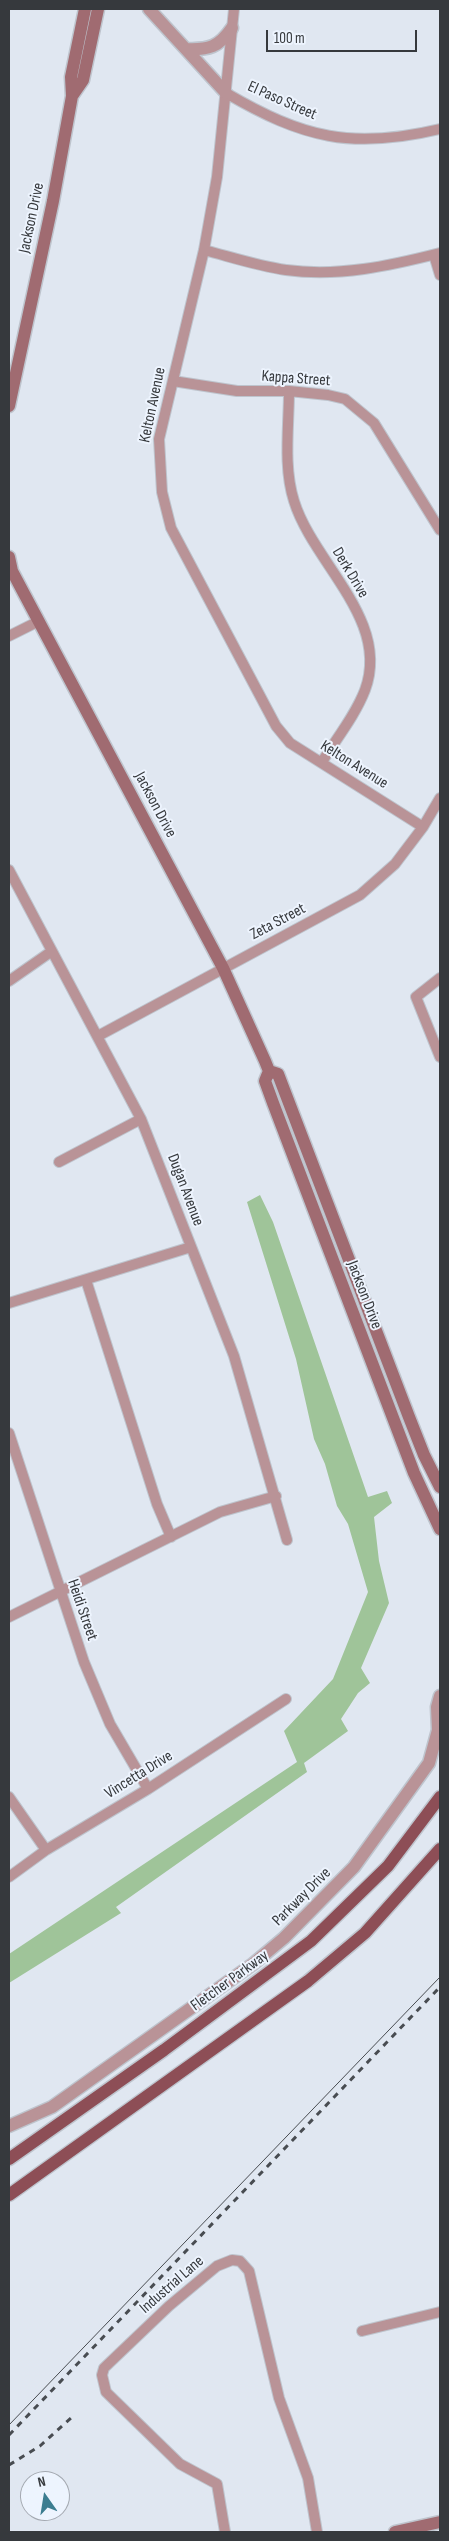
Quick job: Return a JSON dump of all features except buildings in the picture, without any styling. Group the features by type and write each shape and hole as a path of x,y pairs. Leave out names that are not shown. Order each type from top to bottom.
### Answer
{"main road":[{"name":"Jackson Drive","path":"9,406 53,201 72,96 71,77 85,9"},
{"path":"97,14 104,9"},
{"name":"Jackson Drive","path":"72,96 83,80 97,14"},
{"name":"Jackson Drive","path":"9,557 12,571 223,968 269,1071 265,1081 414,1473 440,1529"},
{"name":"Jackson Drive","path":"269,1071 278,1074 424,1455 440,1487"},
{"name":"Fletcher Parkway","path":"9,2159 164,2050 311,1941 388,1866 440,1797"},
{"path":"9,2194 308,1981 365,1933 440,1849"},
{"path":"395,2532 440,2522"}],"street":[{"name":"El Paso Street","path":"149,9 226,93 285,124 334,138 392,139 440,129"},
{"name":"Kelton Avenue","path":"234,9 217,177 204,250 159,440 158,457 162,492 171,528 276,726 290,743 423,827"},
{"path":"186,50 216,47 224,40 232,28"},
{"path":"204,250 266,266 324,273 375,268 437,254 440,275"},
{"name":"Kappa Street","path":"173,381 237,391 289,391 328,395 345,399 374,423 440,530"},
{"name":"Derk Drive","path":"289,391 289,478 294,501 304,526 361,619 370,650 370,670 365,689 322,762"},
{"path":"9,636 39,620"},
{"name":"Zeta Street","path":"98,1036 360,895 395,864 423,827 440,798"},
{"name":"Dugan Avenue","path":"9,870 141,1119 234,1356 276,1496 287,1540"},
{"path":"9,981 52,951"},
{"path":"440,978 416,997 440,1057"},
{"path":"59,1162 141,1119"},
{"path":"9,1303 191,1247"},
{"path":"86,1280 157,1504 171,1537"},
{"name":"Heidi Street","path":"9,1433 60,1592 110,1724 148,1789"},
{"path":"9,1618 220,1512 276,1496"},
{"name":"Parkway Drive","path":"9,2126 52,2107 253,1964 284,1938 330,1893 354,1867 429,1763 438,1730 437,1708 440,1696"},
{"name":"Vincetta Drive","path":"9,1877 46,1850 148,1789 286,1699"},
{"path":"9,1797 46,1850"},
{"name":"Industrial Lane","path":"225,2532 217,2484 193,2471 174,2457 106,2392 102,2375 104,2368 168,2306 217,2266 232,2260 240,2261 249,2271 272,2371 288,2428 308,2478 317,2532"},
{"path":"362,2331 440,2312"}],"green space":[{"path":"260,1195 273,1222 368,1497 387,1491 392,1503 374,1517 379,1561 389,1603 361,1668 370,1683 358,1693 341,1719 348,1731 304,1763 307,1772 116,1907 121,1913 9,1983 9,1954 297,1762 284,1731 333,1679 368,1592 348,1524 337,1506 325,1464 314,1439 296,1359 247,1202"}],"tram line":[{"path":"9,2425 440,1977"}],"railway":[{"path":"9,2435 440,1987"},
{"path":"9,2465 40,2446 72,2417"}]}
